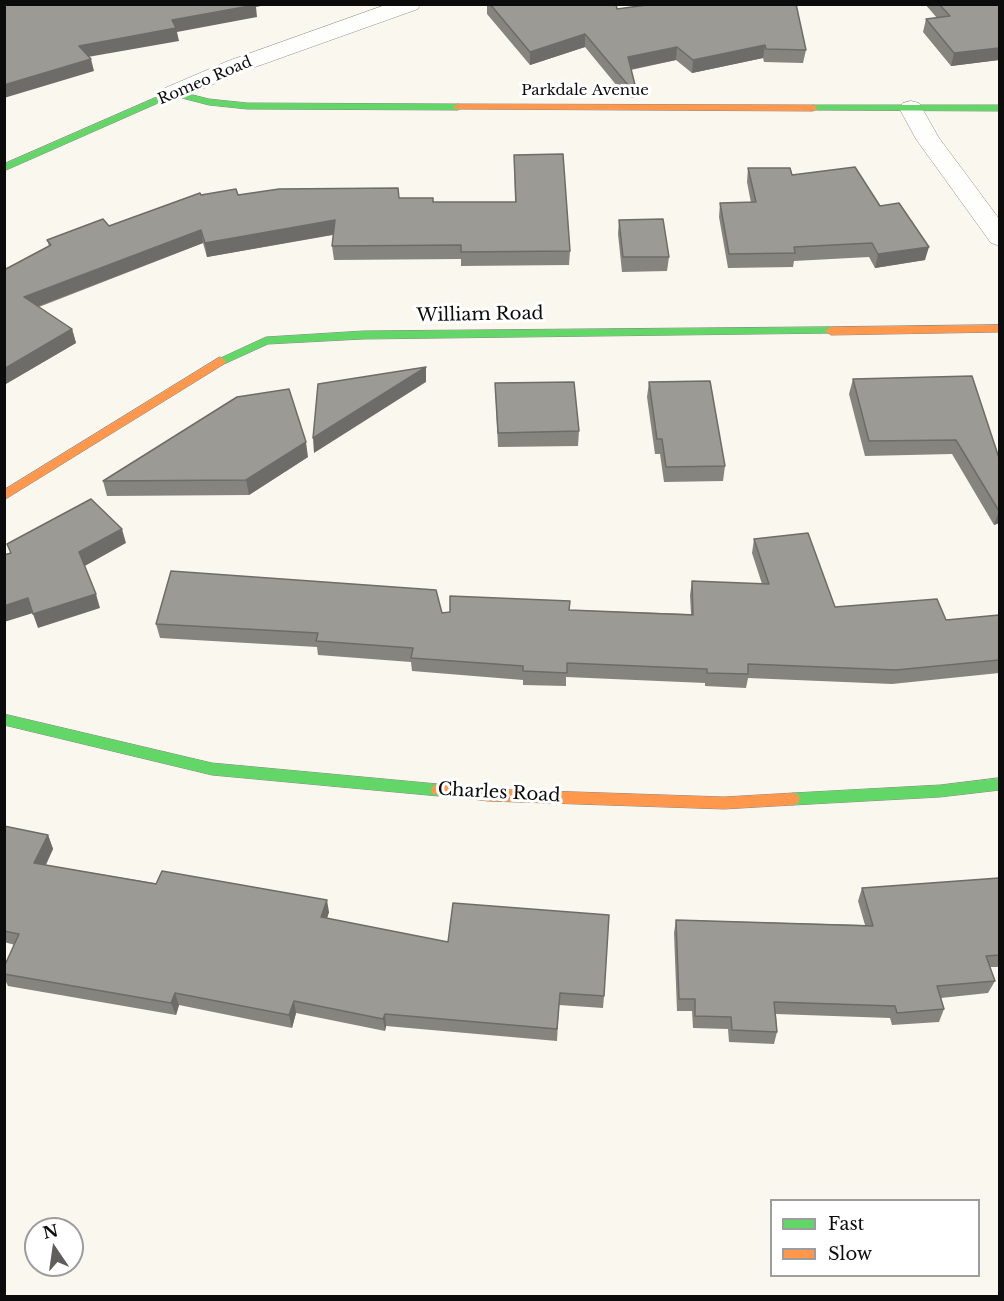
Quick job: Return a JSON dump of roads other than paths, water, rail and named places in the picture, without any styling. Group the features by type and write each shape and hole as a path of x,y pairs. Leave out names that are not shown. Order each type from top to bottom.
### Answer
{"street":[{"name":"Romeo Road","path":"4,168 236,66 410,4"},
{"name":"Parkdale Avenue","path":"173,93 209,102 247,106 999,108"},
{"path":"911,108 928,139 999,238"},
{"name":"William Road","path":"4,496 214,363 266,341 363,334 999,328"},
{"name":"Charles Road","path":"4,719 212,768 488,795 724,803 940,791 999,784"}]}
